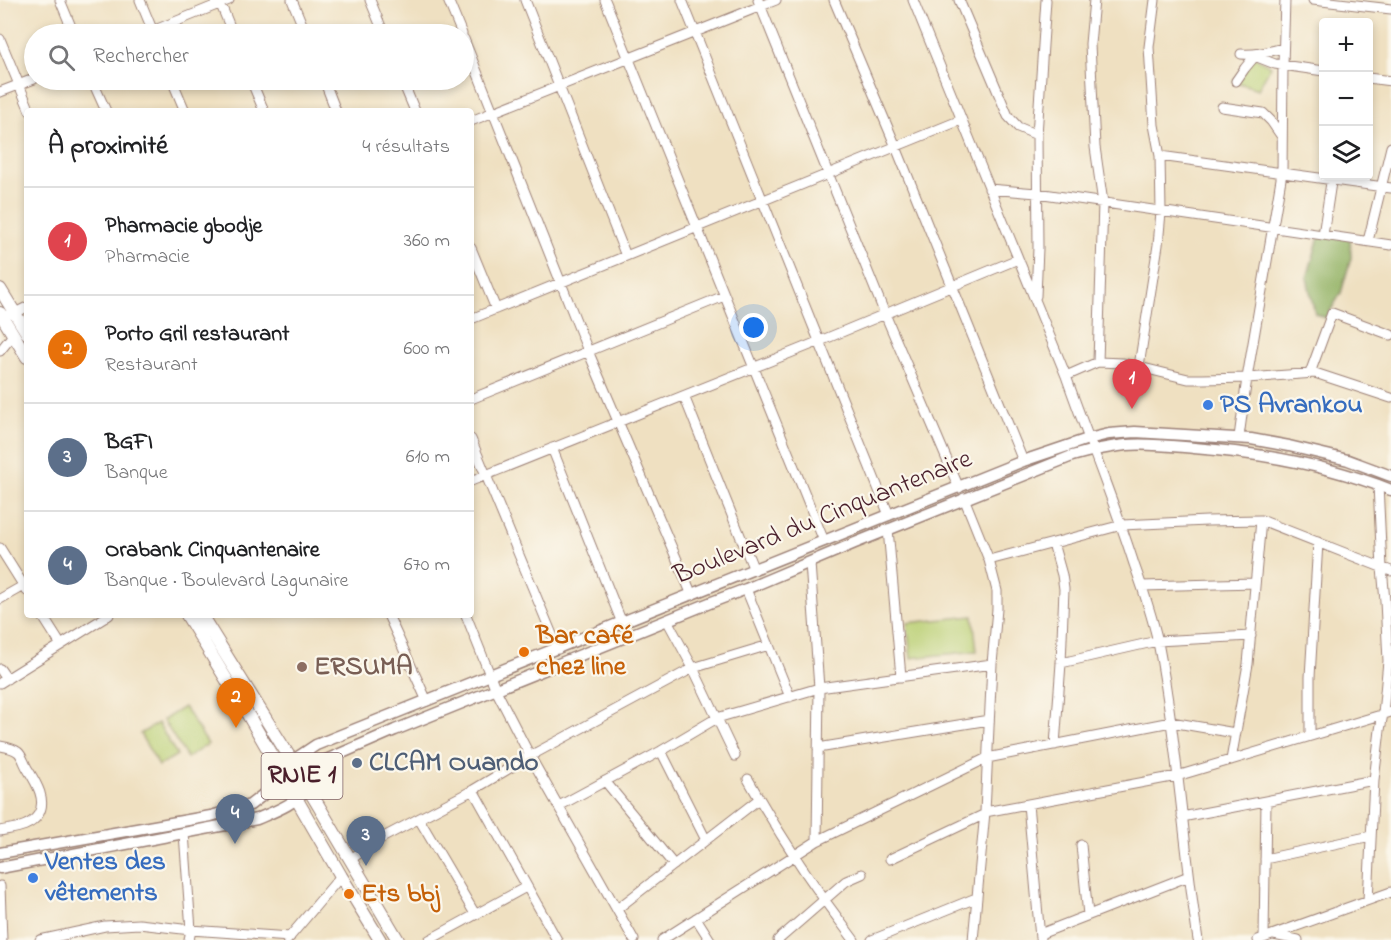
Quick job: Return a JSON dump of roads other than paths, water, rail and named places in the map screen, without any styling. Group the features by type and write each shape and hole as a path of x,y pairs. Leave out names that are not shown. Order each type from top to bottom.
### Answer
{"highway":[{"path":"0,289 24,328"},
{"path":"1,316 24,352"},
{"name":"RNIE 1","path":"189,618 380,940"},
{"name":"RNIE 1","path":"203,618 308,786 398,940"}],"main road":[{"name":"Boulevard du Cinquantenaire","path":"0,853 211,816 250,805 263,796 292,761 316,745 1023,461 1088,439 1109,434 1135,432 1239,437 1348,460 1391,476"},
{"name":"Boulevard du Cinquantenaire","path":"0,868 256,819 303,794 319,763 395,730 746,590 964,498 1092,450 1143,445 1235,451 1322,468 1391,490"}],"street":[{"path":"60,0 70,24"},
{"path":"140,0 148,24"},
{"path":"292,0 302,24"},
{"path":"370,0 380,24"},
{"path":"448,0 458,24"},
{"path":"525,0 626,256"},
{"path":"605,0 824,541"},
{"path":"682,0 889,515"},
{"path":"474,120 695,33 759,3 776,0"},
{"path":"834,0 1023,461"},
{"path":"913,0 1066,376 1122,525 1142,586 1157,641 1171,722 1198,940"},
{"path":"959,0 1008,116 1018,127 1038,135"},
{"path":"1036,302 1038,135 1046,0"},
{"path":"1094,0 1090,44 1095,147 1103,203 1098,362"},
{"path":"1139,366 1161,212 1160,156 1154,125 1149,47 1155,0"},
{"path":"1239,437 1282,173 1282,65 1285,0"},
{"path":"1313,0 1391,9"},
{"path":"171,24 223,1 230,24"},
{"path":"759,3 885,314 959,488"},
{"path":"0,39 29,108"},
{"path":"1236,81 1254,56 1283,48"},
{"path":"1241,54 1275,64 1319,70"},
{"path":"474,64 588,351 692,595"},
{"path":"1373,79 1391,81"},
{"path":"0,92 24,83"},
{"path":"97,90 105,108"},
{"path":"176,90 184,108"},
{"path":"255,90 263,108"},
{"path":"328,90 335,108"},
{"path":"406,90 414,108"},
{"path":"1222,107 1263,113 1282,137"},
{"path":"474,318 961,120"},
{"path":"1368,242 1391,147"},
{"path":"1160,156 1319,176"},
{"path":"1323,235 1332,180"},
{"path":"1347,180 1391,188"},
{"path":"989,189 1038,193 1391,246"},
{"path":"474,255 496,309"},
{"path":"474,480 1018,260"},
{"path":"474,398 724,296"},
{"path":"1,316 24,308"},
{"path":"1310,373 1332,312 1391,335"},
{"path":"0,351 13,335"},
{"path":"1066,376 1098,362 1139,366 1188,379 1247,378 1310,373 1321,374 1391,398"},
{"path":"684,396 754,570"},
{"path":"474,446 558,649"},
{"path":"552,448 622,623"},
{"path":"1368,900 1374,780 1380,730 1387,713 1386,570 1378,485"},
{"path":"964,498 989,560 997,591 984,814 973,940"},
{"path":"989,560 1122,525 1261,520 1386,570"},
{"path":"1231,760 1248,664 1261,520"},
{"path":"888,529 901,677"},
{"path":"1310,736 1310,677 1318,542"},
{"path":"1053,543 1064,589 1056,745"},
{"path":"0,548 24,587"},
{"path":"810,563 819,688 817,841"},
{"path":"1142,586 1255,582"},
{"path":"0,599 24,589"},
{"path":"746,590 790,697"},
{"path":"44,618 61,645"},
{"path":"0,669 3,681 104,618"},
{"path":"389,618 427,701"},
{"path":"467,618 496,690 530,756 634,940"},
{"path":"667,620 735,756"},
{"path":"1061,663 1157,641 1251,636"},
{"path":"351,860 378,840 693,668 768,645"},
{"path":"559,806 717,718 819,688 992,664"},
{"path":"890,859 984,814 1177,776 1387,713"},
{"path":"818,748 989,720"},
{"path":"662,940 817,841 987,758 1171,722 1235,733"},
{"path":"0,746 19,752 38,787 42,808 29,824 0,831"},
{"path":"661,751 706,840"},
{"path":"748,779 794,856 854,940"},
{"path":"1182,817 1374,780"},
{"path":"605,781 674,865"},
{"path":"473,789 557,940"},
{"path":"617,909 759,799"},
{"path":"1265,937 1266,801"},
{"path":"1028,804 1040,937 1189,876"},
{"path":"419,819 475,914"},
{"path":"184,833 191,930 189,940"},
{"path":"1265,859 1371,836"},
{"path":"1081,845 1089,915"},
{"path":"778,940 846,881 862,874"},
{"path":"40,940 122,924 289,938 341,876"},
{"path":"0,886 2,940"},
{"path":"429,940 526,887"},
{"path":"1265,937 1391,892"},
{"path":"872,940 976,898"},
{"path":"696,918 710,940"},
{"path":"1265,937 1298,940"}],"place":[{"name":"PS Avrankou","path":"1208,405"},
{"name":"Pharmacie gbodje","path":"1132,409"},
{"name":"Bar café chez line","path":"524,652"},
{"name":"ERSUMA","path":"302,667"},
{"name":"Porto Gril restaurant","path":"236,728"},
{"name":"CLCAM Ouando","path":"357,763"},
{"name":"Orabank Cinquantenaire","path":"235,844"},
{"name":"BGFI","path":"366,866"},
{"name":"Ventes des vêtements","path":"33,878"},
{"name":"Ets bbj","path":"349,894"}]}
